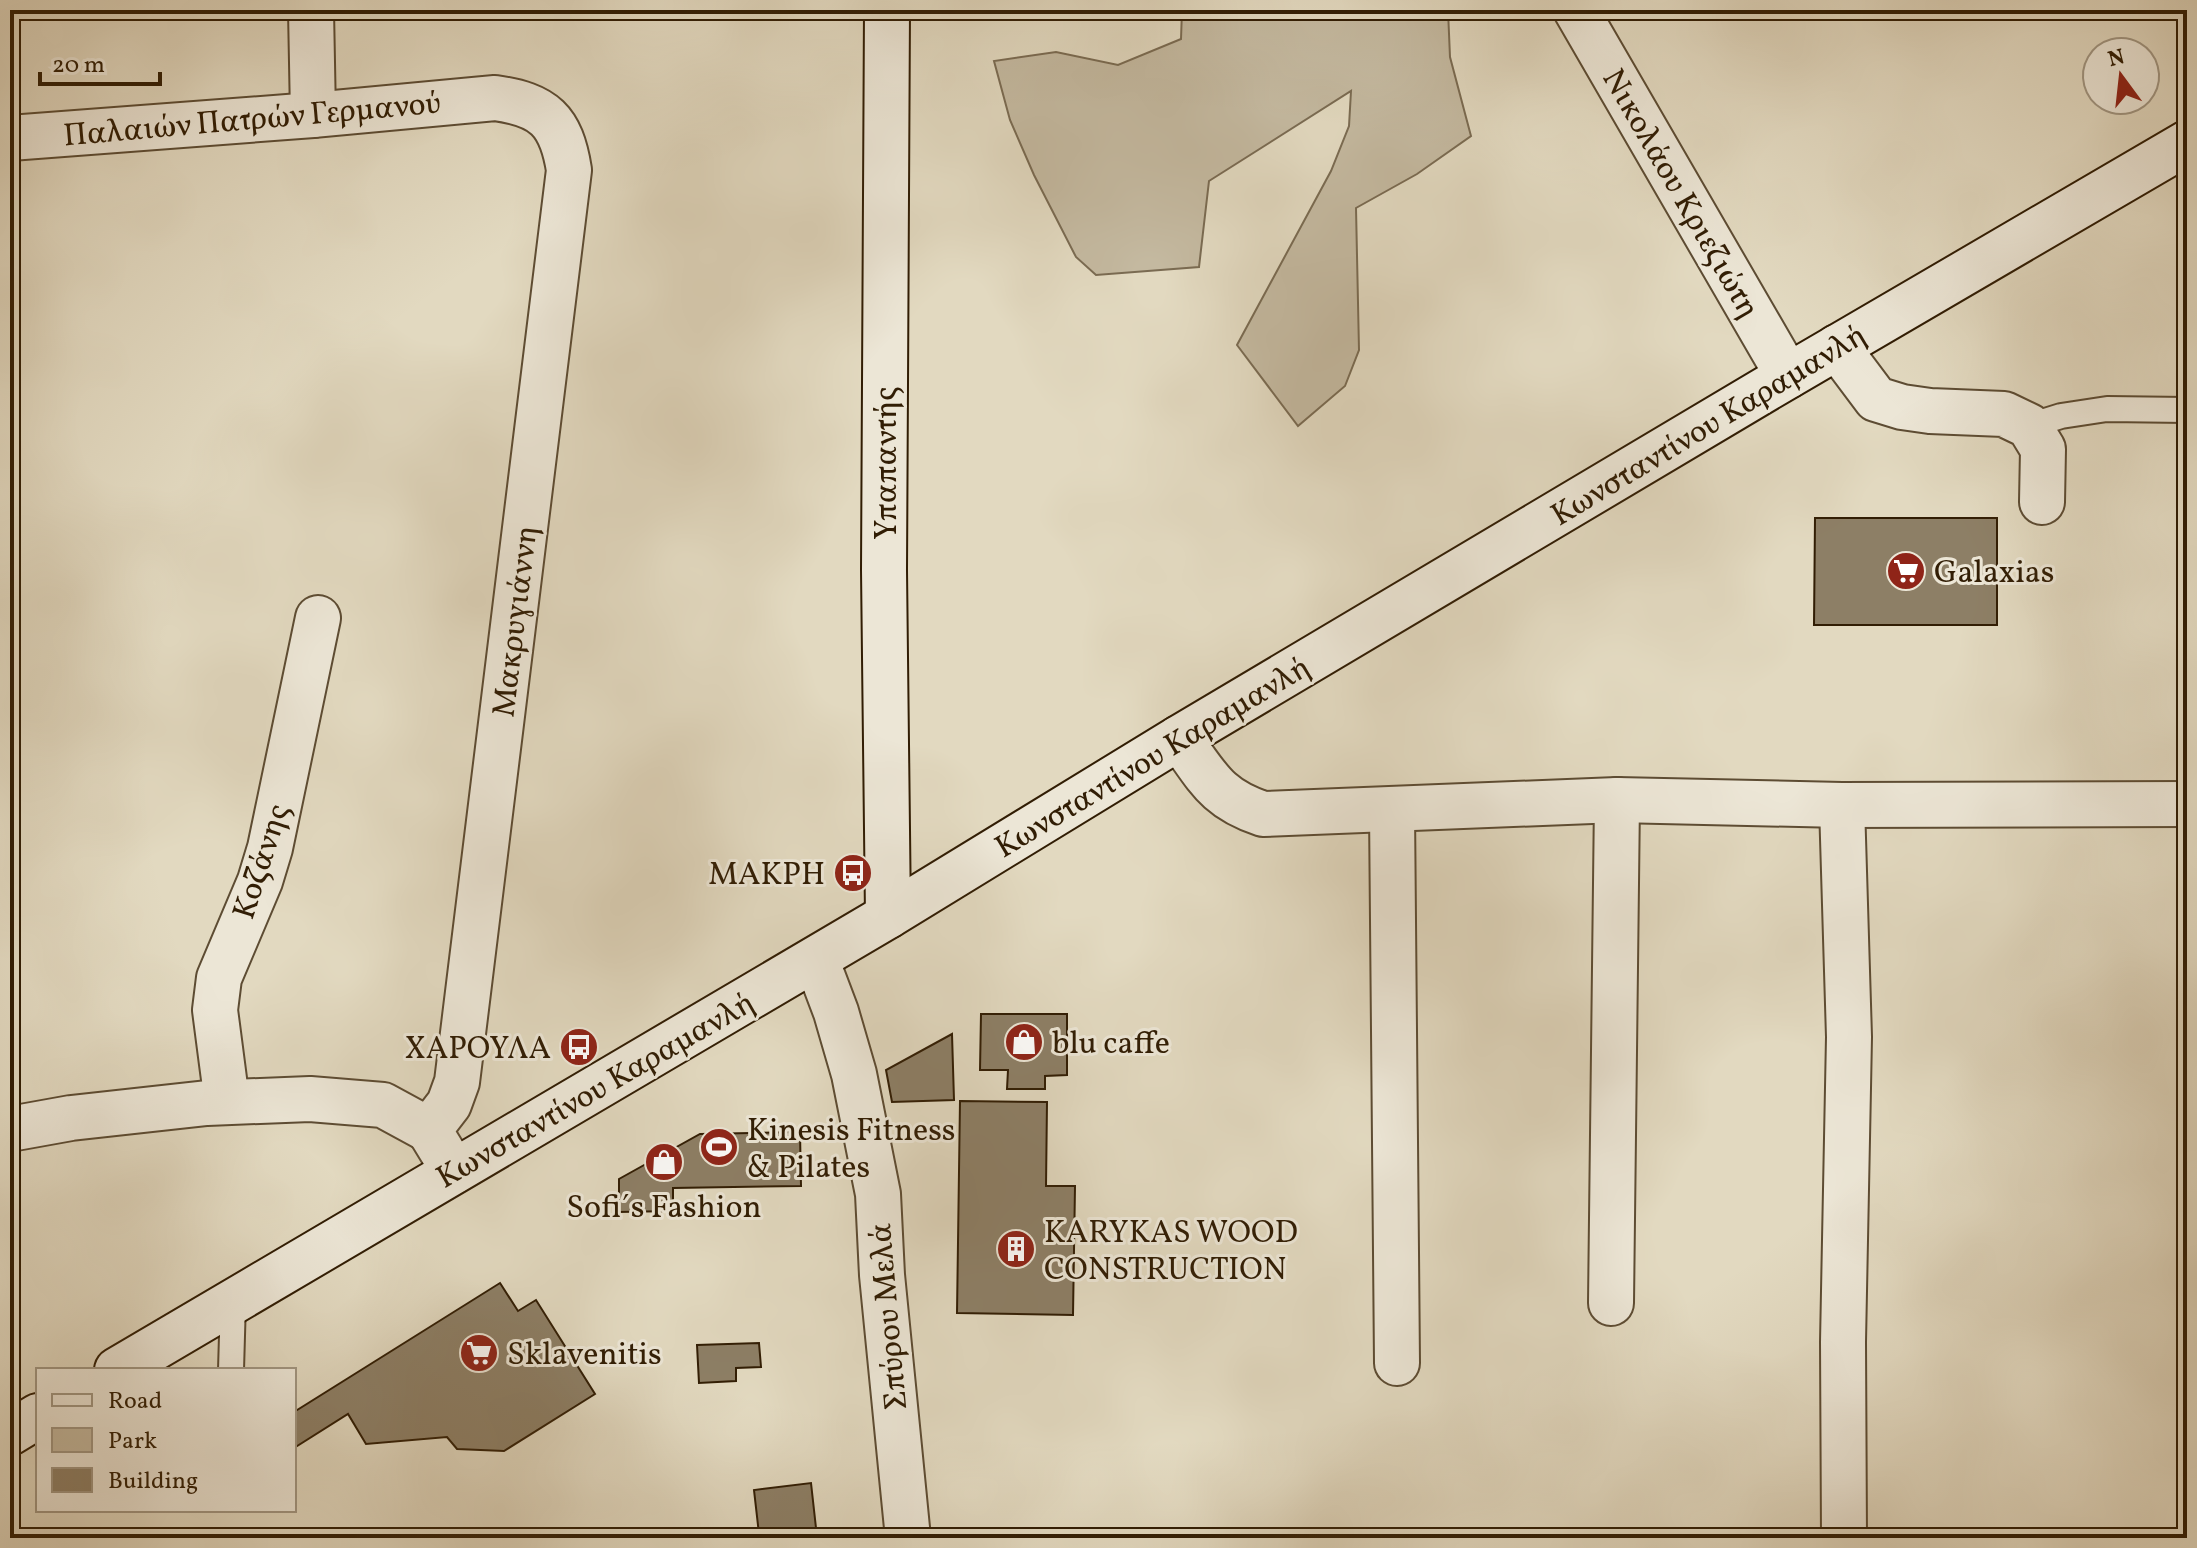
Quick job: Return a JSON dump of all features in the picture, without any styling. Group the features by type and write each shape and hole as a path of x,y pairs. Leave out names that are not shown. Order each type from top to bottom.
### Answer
{"street":[{"path":"311,10 313,115"},
{"name":"Υπαπαντής","path":"887,10 884,570 888,916"},
{"name":"Νικολάου Κριεζιώτη","path":"1576,10 1788,376"},
{"name":"Παλαιών Πατρών Γερμανού","path":"10,138 495,98"},
{"name":"Μακρυγιάννη","path":"429,1130 449,1104 457,1082 569,170 565,146 554,125 539,109 495,98"},
{"name":"Κωνσταντίνου Καραμανλή","path":"120,1368 816,959 1179,738 1788,376 2187,143"},
{"path":"1837,347 1876,399 1930,411 2004,414 2029,426 2043,449 2042,502"},
{"name":"Κοζάνης","path":"227,1102 215,1010 219,978 260,881 270,848 318,618"},
{"path":"1179,738 1219,792 1237,806 1263,814 1617,800 1842,805 2187,804"},
{"path":"1611,1303 1617,800"},
{"path":"1842,805 1849,1037 1843,1342 1844,1538"},
{"path":"1392,810 1397,1363"},
{"name":"Σπύρου Μελά","path":"816,959 854,1074 878,1194 882,1275 908,1538"},
{"path":"10,1129 71,1118 227,1102 310,1099 383,1105 429,1130 454,1171"},
{"path":"10,1433 36,1417"}],"lane":[{"path":"2029,426 2061,416 2107,409 2187,410"},
{"path":"231,1368 233,1301"}],"green space":[{"path":"1182,10 1448,10 1450,57 1471,136 1417,174 1356,208 1359,350 1345,386 1298,426 1237,345 1331,171 1349,126 1351,91 1209,181 1199,267 1096,275 1076,257 1010,120 994,61 1056,52 1118,65 1181,39"}],"building":[{"name":"Galaxias","path":"1815,518 1997,518 1997,625 1814,625"},
{"name":"blu caffe","path":"981,1014 1067,1014 1067,1075 1045,1076 1045,1089 1007,1089 1008,1070 980,1070"},
{"path":"952,1034 954,1100 892,1102 886,1070"},
{"name":"KARYKAS WOOD CONSTRUCTION","path":"960,1101 1047,1102 1046,1186 1075,1186 1073,1315 957,1313"},
{"path":"800,1132 801,1186 673,1188 673,1211 619,1212 619,1179 700,1134"},
{"name":"Sklavenitis","path":"500,1283 518,1311 536,1300 595,1394 504,1451 457,1449 447,1437 366,1444 348,1414 296,1447 296,1411"},
{"path":"759,1343 761,1367 736,1368 736,1381 699,1383 697,1345"},
{"path":"811,1483 816,1528 759,1534 754,1490"}],"place":[{"name":"Galaxias","path":"1906,571"},
{"name":"ΜΑΚΡΗ","path":"853,873"},
{"name":"blu caffe","path":"1024,1042"},
{"name":"ΧΑΡΟΥΛΑ","path":"579,1047"},
{"name":"Kinesis Fitness & Pilates","path":"719,1147"},
{"name":"Sofi´s Fashion","path":"664,1162"},
{"name":"KARYKAS WOOD CONSTRUCTION","path":"1016,1249"},
{"name":"Sklavenitis","path":"479,1353"}]}
